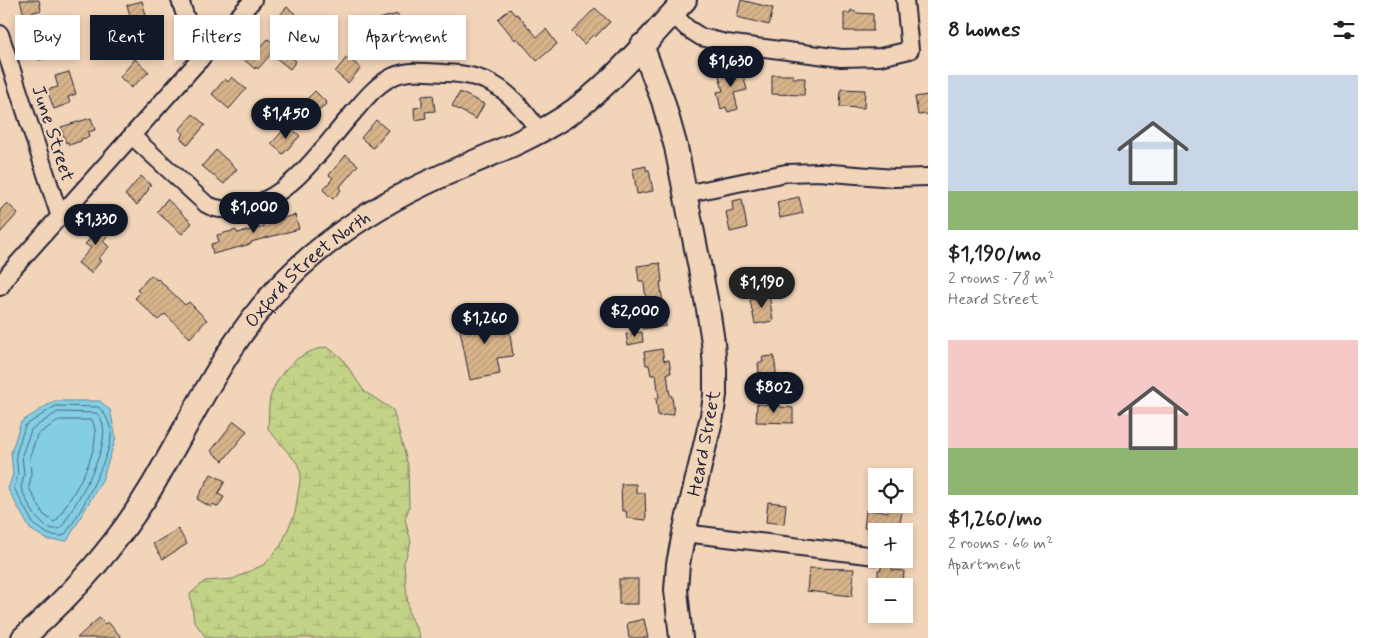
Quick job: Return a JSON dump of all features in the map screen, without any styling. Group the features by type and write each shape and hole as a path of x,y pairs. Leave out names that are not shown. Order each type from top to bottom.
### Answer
{"street":[{"path":"180,0 185,15"},
{"path":"240,15 253,0"},
{"path":"679,7 687,28 701,37 726,43 819,56 867,58 910,50 905,0"},
{"name":"Oxford Street North","path":"23,638 76,588 105,555 151,488 217,370 241,333 269,297 297,269 340,232 385,204 422,185 540,132 584,103 604,85 679,7"},
{"name":"June Street","path":"0,34 60,217"},
{"name":"Heard Street","path":"642,45 663,101 676,146 713,342 715,395 712,416 678,564 676,590 681,638"},
{"path":"0,287 10,272 200,60"},
{"path":"132,136 206,204 212,208 228,210 263,202 284,189 302,172 373,90 400,74 412,72 462,73 484,80 509,95 520,105 540,132"},
{"path":"685,194 786,173 829,173 894,178 928,177"},
{"path":"684,533 868,555"}],"green space":[{"path":"327,347 341,357 364,391 393,410 408,465 409,508 405,519 411,542 404,563 409,613 420,638 206,638 194,621 190,594 205,581 233,579 265,564 281,545 295,513 301,474 297,463 268,429 270,398 278,379 291,364 307,353"}],"water":[{"path":"54,401 100,401 110,410 116,438 102,480 67,541 48,540 30,529 8,489 13,474 11,453 21,422"}],"building":[{"path":"20,0 39,0 41,10 24,15"},
{"path":"741,0 773,8 769,25 737,17"},
{"path":"142,1 146,15 130,15 127,5"},
{"path":"287,7 297,15 280,15"},
{"path":"595,8 610,22 595,37 593,35 584,44 572,32"},
{"path":"510,9 515,15 517,14 537,37 546,29 557,44 537,61 517,38 515,40 498,19"},
{"path":"851,10 857,13 873,14 873,31 844,31 844,13 850,13"},
{"path":"268,39 270,41 270,55 258,69 256,67 255,69 244,60 260,60 261,47"},
{"path":"347,57 348,60 361,68 348,83 335,72"},
{"path":"134,60 149,72 131,88 120,77"},
{"path":"279,60 296,61 290,69"},
{"path":"741,66 747,90 734,93 738,109 728,112 726,107 721,109 717,92 723,91 718,72"},
{"path":"69,72 76,94 68,97 70,103 54,109 47,90 58,87 55,76"},
{"path":"772,75 793,75 793,78 805,78 804,95 772,94"},
{"path":"232,77 246,89 229,109 212,94 225,79 228,82"},
{"path":"841,89 865,90 864,108 840,107"},
{"path":"315,91 327,103 313,117 301,105"},
{"path":"460,92 484,104 476,119 452,106"},
{"path":"433,95 435,111 425,112 426,118 415,120 414,108 422,107 422,96"},
{"path":"928,95 928,114 918,115 915,97"},
{"path":"193,114 205,125 188,145 180,138 184,134 179,130"},
{"path":"91,118 95,130 88,132 89,137 69,145 68,142 66,143 61,127"},
{"path":"376,120 388,130 373,148 361,138"},
{"path":"288,125 300,136 283,154 271,144"},
{"path":"216,150 237,169 224,184 202,166"},
{"path":"346,155 358,165 339,188 341,190 333,199 323,190 333,178 329,175"},
{"path":"646,166 646,170 649,170 653,191 637,194 633,169"},
{"path":"141,176 151,185 137,205 125,195"},
{"path":"799,197 803,213 780,218 777,202"},
{"path":"167,199 192,223 182,234 157,212"},
{"path":"742,199 747,228 730,232 726,212 733,210 732,201"},
{"path":"7,203 18,213 0,233 0,210"},
{"path":"295,215 299,229 213,254 211,244 219,242 217,235 236,230 237,233 264,227 263,223"},
{"path":"99,219 112,230 103,241 109,247 98,259 101,261 91,273 78,263 91,248 85,244 90,239 86,236"},
{"path":"660,263 662,282 660,282 666,326 642,329 639,307 647,306 644,284 643,281 639,281 637,266"},
{"path":"151,275 158,279 185,305 189,302 207,320 190,338 165,314 158,320 135,298 140,293 137,290"},
{"path":"769,294 773,321 755,324 750,300 758,299 758,295"},
{"path":"488,314 490,322 508,319 513,356 497,358 500,374 470,380 458,320"},
{"path":"642,332 643,342 628,345 626,334"},
{"path":"662,349 664,361 669,360 671,373 667,373 674,414 658,416 656,398 659,397 656,375 651,375 649,365 646,365 644,352"},
{"path":"774,356 777,380 760,381 758,363 763,362 762,357"},
{"path":"757,404 780,405 780,407 793,408 793,423 756,422"},
{"path":"234,421 247,431 223,461 211,451"},
{"path":"211,474 225,481 218,494 224,497 218,507 213,504 211,507 197,499"},
{"path":"621,484 636,484 636,493 645,493 646,520 627,518 626,511 622,511"},
{"path":"768,502 786,504 784,524 766,522"},
{"path":"866,510 868,510 868,513 902,513 900,523 868,523 868,528 864,528"},
{"path":"178,529 187,544 163,559 153,544"},
{"path":"809,568 854,569 852,596 807,591"},
{"path":"881,568 892,568 892,570 904,571 904,578 878,578 878,570 881,570"},
{"path":"619,579 638,579 638,604 619,604"},
{"path":"99,618 105,624 108,622 122,638 77,638"},
{"path":"644,619 648,638 629,638 627,623"}]}
